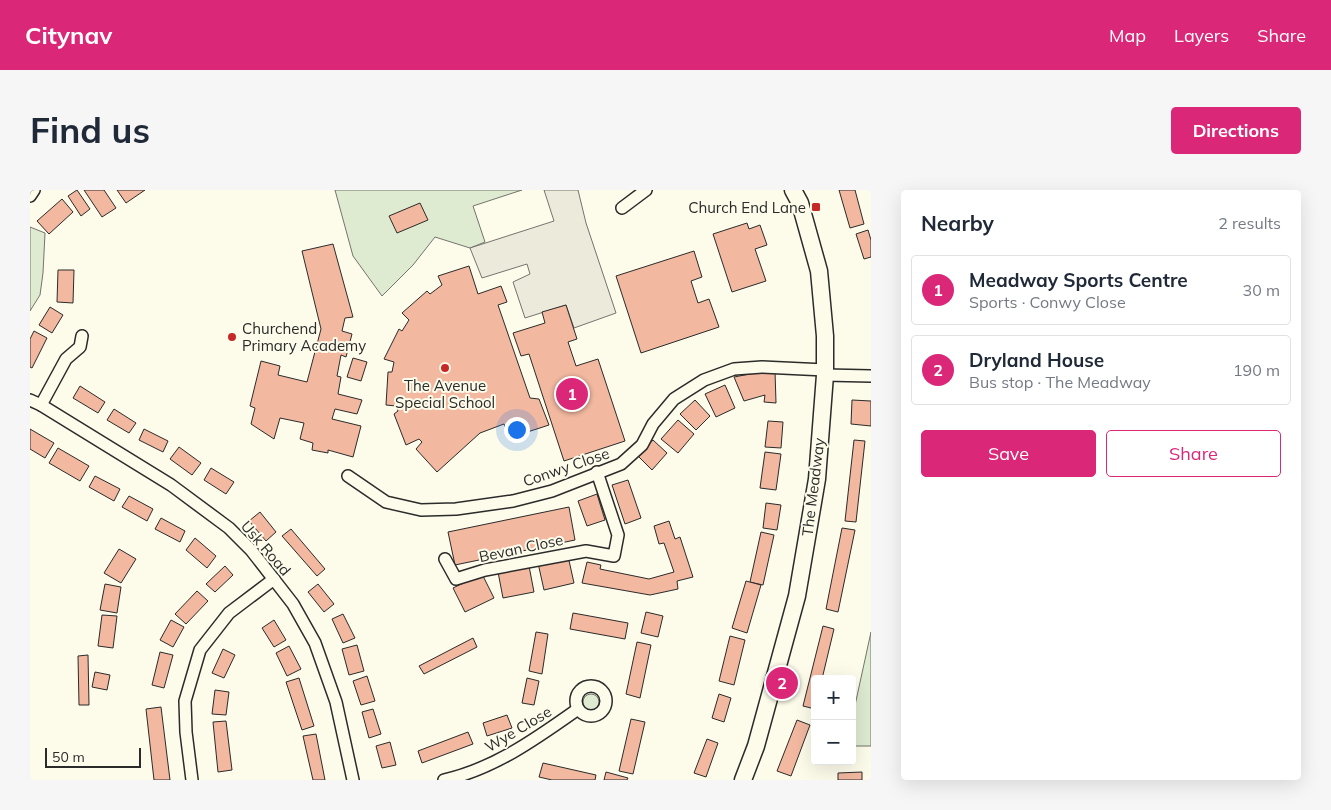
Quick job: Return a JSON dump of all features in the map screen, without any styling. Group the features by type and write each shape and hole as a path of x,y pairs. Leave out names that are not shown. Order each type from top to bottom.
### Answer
{"street":[{"path":"30,196 34,190"},
{"path":"622,208 646,190"},
{"name":"The Meadway","path":"742,780 756,746 797,596 817,480 825,372 825,336 819,271 800,203 793,190"},
{"path":"41,405 66,359 80,347 82,336"},
{"name":"Conwy Close","path":"348,476 386,502 421,510 456,509 513,500 552,491 621,464 642,445 653,424 674,399 704,380 734,369 762,367 871,376"},
{"name":"Usk Road","path":"30,400 171,485 230,528 251,550 293,604 315,643 336,702 353,780"},
{"name":"Bevan Close","path":"445,559 456,579 485,570 586,550 614,556 618,535 598,472"},
{"path":"192,780 184,701 200,650 229,613 274,579"},
{"name":"Wye Close","path":"444,780 487,766 507,756 578,710"}],"green space":[{"path":"335,190 522,190 473,206 485,242 470,248 435,237 413,265 382,296 353,256"},
{"path":"30,227 45,233 40,295 30,311"},
{"path":"871,632 871,746 856,746 856,701"},
{"path":"588,694 594,694 599,699 597,708 588,710 583,705 583,699"}],"shaded area":[{"path":"544,190 578,190 586,223 616,313 574,328 566,305 525,318 513,282 530,274 527,264 482,278 470,248 554,221"}],"building":[{"path":"77,190 90,209 81,216 68,196"},
{"path":"84,190 104,190 116,208 102,217"},
{"path":"117,190 145,190 126,203"},
{"path":"839,190 855,190 864,224 850,228"},
{"path":"62,199 73,212 49,234 37,221"},
{"path":"420,203 428,220 397,233 389,216"},
{"path":"747,223 749,229 760,225 767,245 755,249 766,281 732,292 713,234"},
{"path":"868,230 871,240 871,257 864,259 856,234"},
{"path":"333,244 353,317 345,318 342,331 352,334 346,357 341,355 337,376 341,377 338,394 362,400 357,414 335,409 332,419 361,426 353,457 328,450 328,453 312,450 313,443 300,439 304,423 280,418 274,439 251,424 255,408 250,406 261,361 280,366 278,375 307,382 321,329 302,251"},
{"path":"694,251 702,277 691,281 698,303 709,299 719,327 641,353 616,276"},
{"path":"469,266 478,294 501,286 507,302 498,305 530,398 539,399 549,425 509,438 504,424 480,433 437,472 416,449 422,442 419,439 406,445 394,414 398,411 396,406 386,405 388,372 392,372 394,362 384,359 399,329 402,331 409,320 402,313 427,291 430,294 442,285 438,276"},
{"path":"58,270 74,270 73,303 57,302"},
{"path":"566,305 577,339 568,342 576,366 598,359 625,441 564,461 529,354 521,356 513,333 545,323 542,312"},
{"path":"50,307 63,315 52,333 39,325"},
{"path":"34,331 47,338 32,368 30,367 30,339"},
{"path":"353,358 367,362 361,381 347,377"},
{"path":"775,371 776,403 764,402 765,395 744,401 734,377"},
{"path":"725,385 735,408 716,417 705,394"},
{"path":"80,386 105,402 98,413 73,398"},
{"path":"695,400 710,416 696,430 680,414"},
{"path":"852,400 871,401 871,426 851,424"},
{"path":"114,409 136,423 129,433 107,420"},
{"path":"678,420 694,434 678,453 661,439"},
{"path":"768,421 783,422 781,448 765,447"},
{"path":"30,429 54,443 45,458 30,449"},
{"path":"144,429 168,441 163,452 139,440"},
{"path":"653,440 667,453 652,470 638,456"},
{"path":"854,440 865,441 856,522 845,521"},
{"path":"179,447 201,463 192,475 170,459"},
{"path":"58,448 89,466 80,481 49,463"},
{"path":"765,452 781,454 776,490 760,488"},
{"path":"211,468 234,482 226,494 204,480"},
{"path":"95,476 120,489 114,501 89,487"},
{"path":"628,480 641,518 625,524 612,485"},
{"path":"597,494 605,520 587,526 578,501"},
{"path":"129,496 153,509 147,521 122,507"},
{"path":"766,503 781,505 777,530 763,528"},
{"path":"569,507 575,540 455,565 448,532"},
{"path":"260,512 276,532 266,541 249,521"},
{"path":"161,518 185,531 180,542 155,529"},
{"path":"669,521 675,539 680,537 693,577 677,581 678,589 650,595 582,583 587,562 601,565 600,569 649,579 674,572 664,543 659,544 654,526"},
{"path":"842,528 855,530 838,612 826,609"},
{"path":"291,529 325,569 317,576 282,536"},
{"path":"761,532 774,535 763,585 750,582"},
{"path":"195,538 216,556 207,568 186,550"},
{"path":"119,549 136,559 121,583 104,573"},
{"path":"568,556 574,583 544,590 538,563"},
{"path":"225,566 233,575 215,592 206,584"},
{"path":"529,566 534,592 503,598 498,572"},
{"path":"482,574 494,598 465,612 453,588"},
{"path":"746,581 761,585 747,633 732,628"},
{"path":"105,584 121,587 117,613 100,610"},
{"path":"318,584 334,604 324,612 308,592"},
{"path":"197,591 208,601 186,624 175,614"},
{"path":"646,612 663,616 658,637 641,633"},
{"path":"573,613 628,623 625,639 570,629"},
{"path":"343,614 355,638 343,643 332,619"},
{"path":"102,615 117,616 113,648 98,646"},
{"path":"171,620 184,627 173,647 160,640"},
{"path":"274,620 286,640 274,647 262,628"},
{"path":"823,626 834,629 823,675 811,675 811,708 803,706"},
{"path":"536,632 548,634 542,674 529,671"},
{"path":"730,636 745,640 734,685 719,681"},
{"path":"473,638 477,647 424,674 419,666"},
{"path":"637,642 651,645 640,698 626,694"},
{"path":"357,645 364,671 349,675 342,649"},
{"path":"289,646 301,669 287,676 276,653"},
{"path":"223,649 235,655 224,678 212,673"},
{"path":"160,652 173,655 164,688 152,685"},
{"path":"88,655 89,705 79,705 78,656"},
{"path":"95,672 110,675 107,690 92,687"},
{"path":"367,676 375,701 361,705 353,681"},
{"path":"299,678 314,726 302,730 286,682"},
{"path":"527,678 539,681 534,705 522,703"},
{"path":"215,690 229,692 226,715 212,714"},
{"path":"719,694 731,698 724,722 712,718"},
{"path":"161,707 170,780 154,780 146,709"},
{"path":"373,709 381,734 369,738 362,712"},
{"path":"507,715 512,728 487,736 483,723"},
{"path":"631,719 645,722 633,774 619,771"},
{"path":"797,720 810,725 791,776 777,771"},
{"path":"226,721 232,770 218,772 213,722"},
{"path":"468,732 473,744 422,763 418,751"},
{"path":"316,734 325,780 313,780 303,736"},
{"path":"707,739 718,743 706,777 694,773"},
{"path":"390,742 396,765 382,768 376,746"},
{"path":"543,763 596,775 595,780 552,780 539,777"},
{"path":"606,772 628,778 627,780 604,780"},
{"path":"862,772 862,780 838,780 838,773"}],"place":[{"name":"Church End Lane","path":"816,207"},
{"name":"Churchend Primary Academy","path":"232,337"},
{"name":"The Avenue Special School","path":"445,368"},
{"name":"Meadway Sports Centre","path":"572,394"},
{"name":"Dryland House","path":"782,683"}]}
